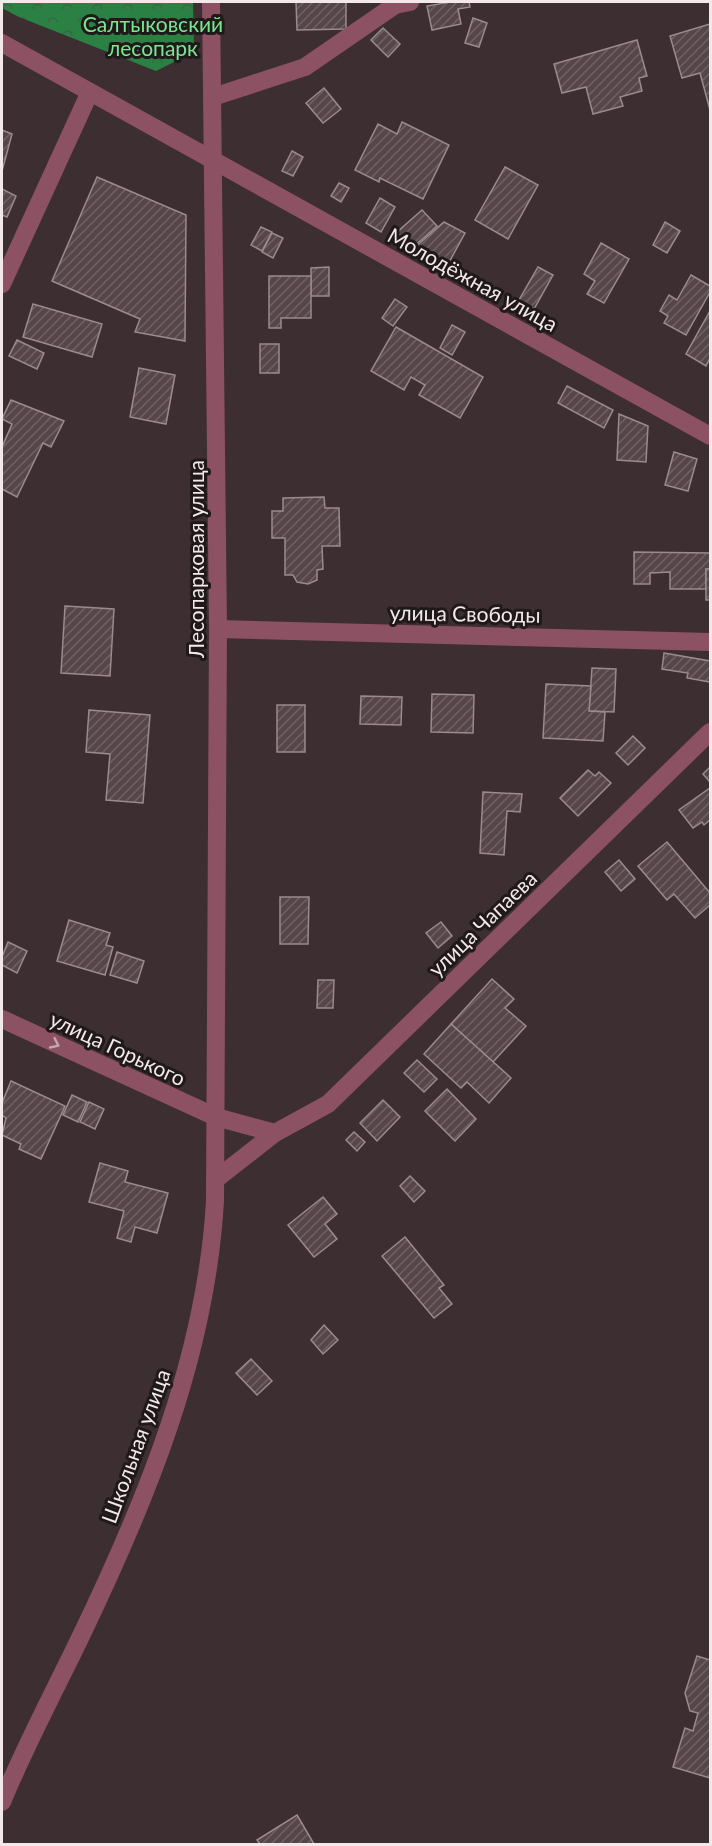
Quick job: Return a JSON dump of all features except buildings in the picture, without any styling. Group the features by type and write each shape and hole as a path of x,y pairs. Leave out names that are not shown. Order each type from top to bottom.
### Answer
{"street":[{"name":"Лесопарковая улица","path":"210,2 214,161 218,629 216,1117"},
{"path":"213,96 305,67 395,5 410,2"},
{"name":"Молодёжная улица","path":"2,43 711,436"},
{"path":"2,284 89,93"},
{"name":"улица Свободы","path":"218,629 711,642"},
{"name":"улица Чапаева","path":"215,1180 275,1133 328,1104 711,732"},
{"name":"улица Горького","path":"2,1019 216,1117"},
{"path":"216,1117 275,1133"},
{"name":"Школьная улица","path":"2,1802 152,1478 170,1425 206,1293 212,1248 216,1117"}],"green space":[{"name":"Салтыковский лесопарк","path":"2,2 193,2 194,52 156,71 19,17 2,8"}]}
